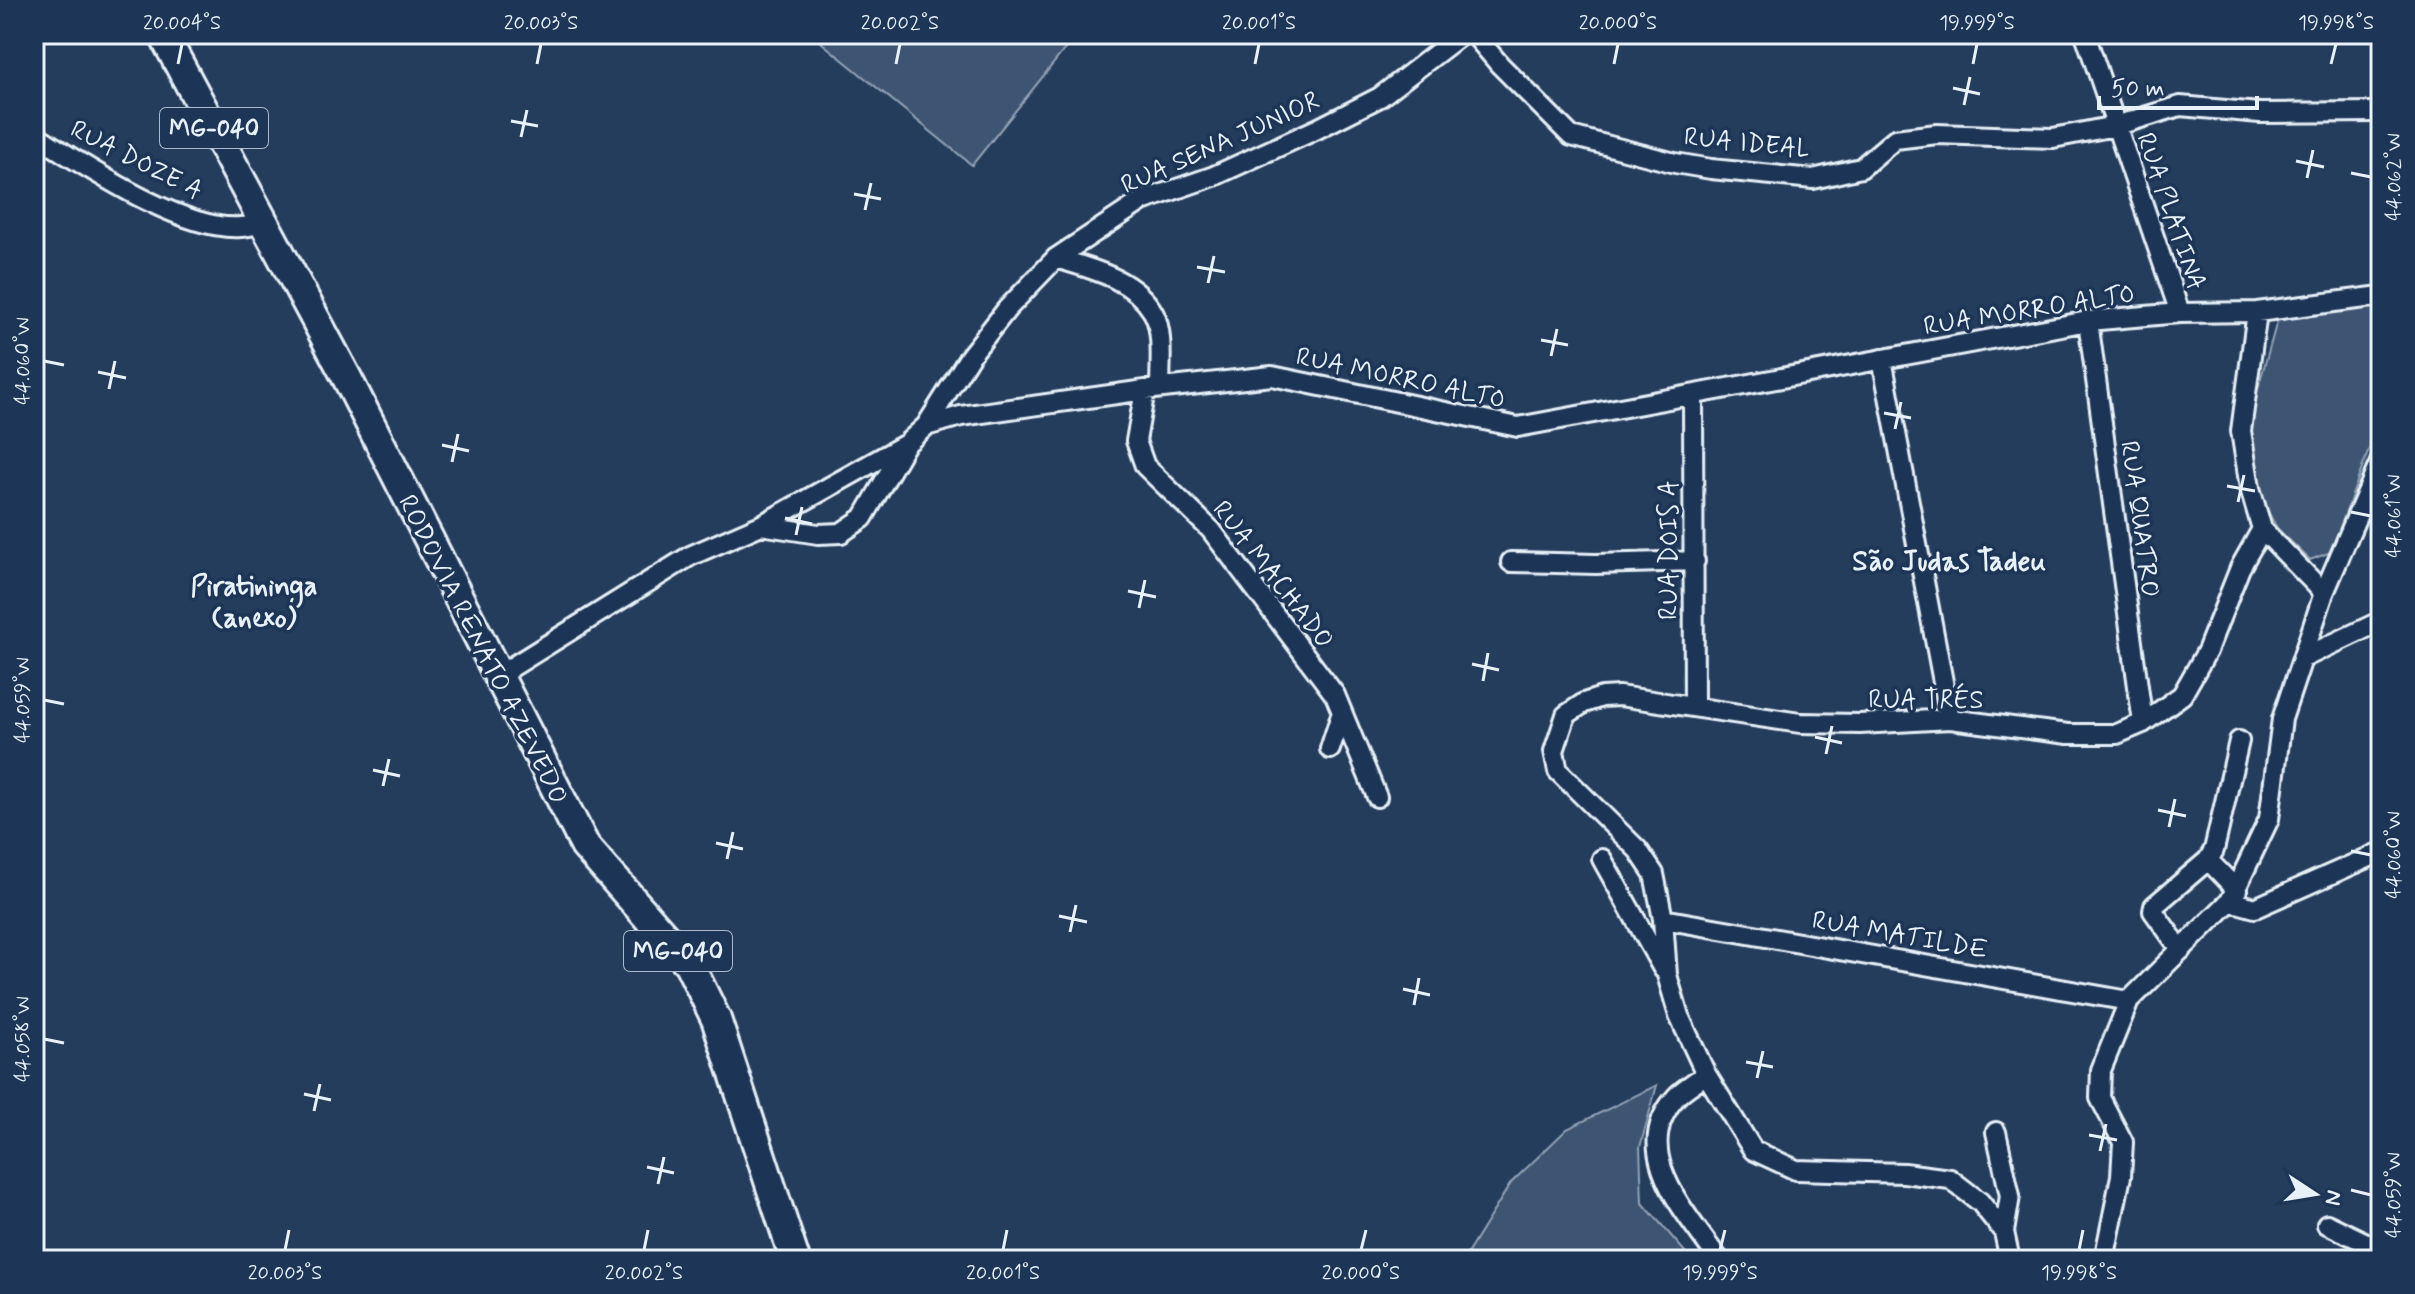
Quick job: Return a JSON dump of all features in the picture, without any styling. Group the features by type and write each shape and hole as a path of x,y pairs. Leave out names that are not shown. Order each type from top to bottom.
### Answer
{"main road":[{"name":"RODOVIA RENATO AZEVEDO","path":"163,34 265,222 585,846 689,964 716,1019 795,1260"}],"street":[{"name":"RUA SENA JUNIOR","path":"926,426 970,356 1007,309 1056,258 1142,201 1214,176 1380,97 1462,34"},
{"name":"RUA IDEAL","path":"1474,34 1500,65 1571,136 1675,163 1813,179 1861,168 1895,139 1937,134 2053,138 2115,126 2180,106 2260,113 2381,112"},
{"name":"RUA PLATINA","path":"2085,34 2180,313"},
{"name":"RUA DOZE A","path":"34,134 113,182 181,215 212,225 241,227 265,222"},
{"name":"RUA MACHADO","path":"1056,258 1123,281 1154,313 1160,344 1153,389 1136,441 1145,466 1211,530 1335,695 1377,797"},
{"name":"RUA MORRO ALTO","path":"761,525 818,534 841,533 863,518 906,444 926,426 961,416 1272,376 1518,427 2088,321 2180,313 2257,312 2381,296"},
{"path":"2257,312 2241,431 2250,488 2262,529 2324,593"},
{"name":"RUA QUATRO","path":"2088,321 2143,723"},
{"path":"1882,359 1950,719"},
{"name":"RUA DOIS A","path":"1693,395 1694,706"},
{"path":"499,675 690,556 761,525 906,444"},
{"path":"2104,1260 2121,1176 2123,1142 2100,1098 2101,1070 2129,1001 2234,896 2269,819 2282,719 2324,593 2381,460"},
{"name":"RUA TRÉS","path":"1663,919 1654,874 1638,850 1558,771 1554,751 1566,715 1584,703 1619,696 1800,723 1860,724 1950,719 2068,734 2117,734 2143,723 2182,695 2207,651 2240,568 2262,529"},
{"path":"1511,562 1695,561"},
{"path":"2303,658 2381,621"},
{"path":"1330,749 1342,712"},
{"path":"2181,950 2153,911 2154,906 2208,860 2214,850 2239,741"},
{"path":"2208,860 2234,896 2255,908 2381,852"},
{"path":"1602,859 1667,975"},
{"path":"1663,919 1667,975 1679,1016 1706,1074 1753,1150 1796,1170 1904,1173 1950,1179 1980,1202 2004,1232"},
{"name":"RUA MATILDE","path":"1663,919 2129,1001"},
{"path":"1706,1074 1678,1095 1663,1115 1656,1146 1663,1176 1719,1260"},
{"path":"1996,1132 2010,1196 2004,1232 2010,1260"},
{"path":"2327,1224 2381,1250"}],"shaded area":[{"path":"811,34 1077,34 972,165"},
{"path":"2381,306 2381,417 2331,552 2310,560 2277,528 2254,486 2247,427 2278,318 2287,313"},
{"path":"1657,1085 1640,1147 1642,1202 1692,1260 1467,1260 1467,1254 1511,1183 1567,1129"}],"district":[{"name":"São Judas Tadeu","path":"1949,560"},
{"name":"Piratininga (anexo)","path":"254,601"}]}
